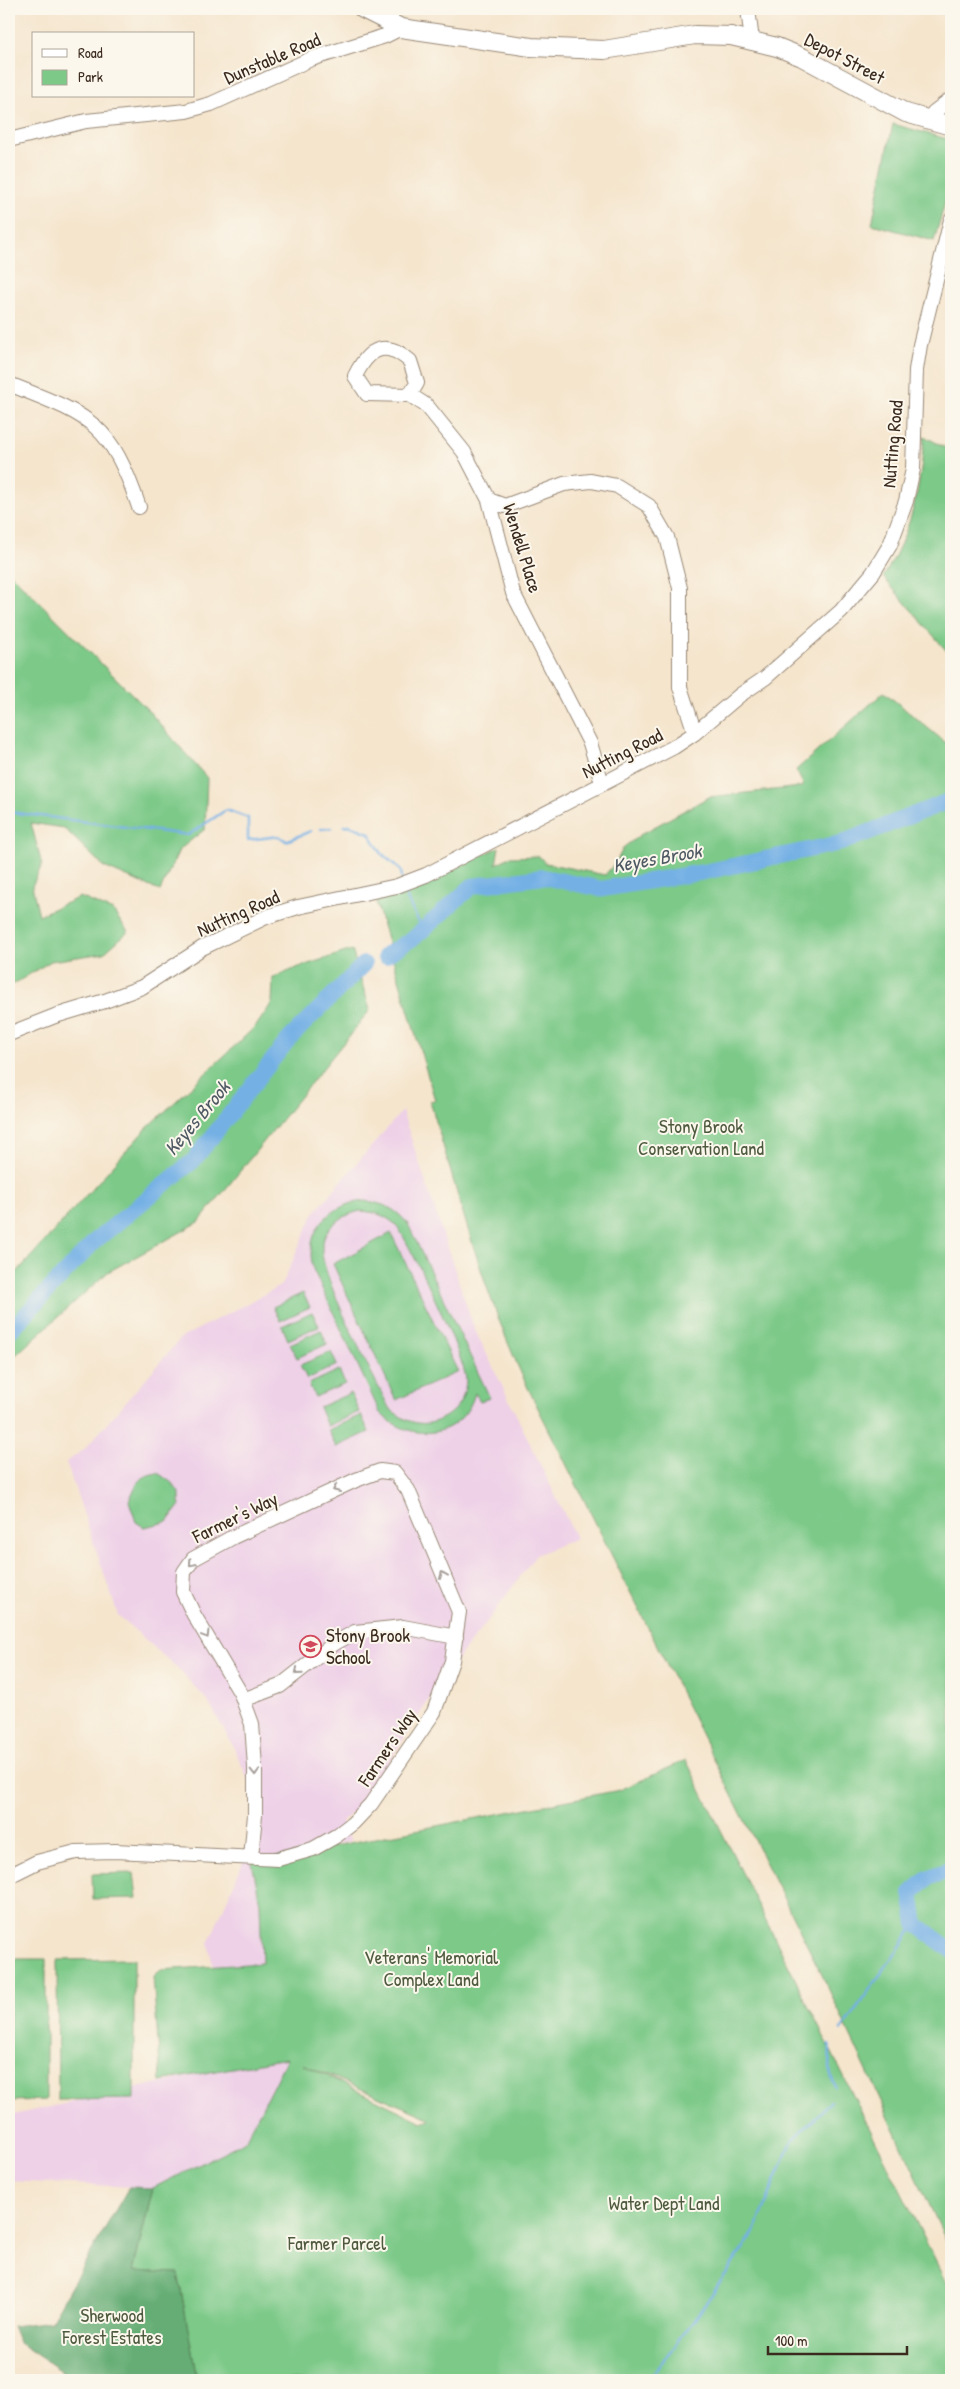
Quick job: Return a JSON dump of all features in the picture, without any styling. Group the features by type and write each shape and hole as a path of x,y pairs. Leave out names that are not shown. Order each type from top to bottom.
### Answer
{"main road":[{"name":"Depot Street","path":"363,9 401,28 482,41 573,50 604,50 695,35 731,36 802,58 900,111 949,126"}],"street":[{"path":"748,9 752,41"},
{"name":"Dunstable Road","path":"9,140 86,121 186,111 211,104 311,59 385,36 401,28"},
{"path":"928,121 934,112 949,102"},
{"path":"949,102 949,126"},
{"name":"Nutting Road","path":"9,1034 55,1016 142,988 202,948 266,917 397,886 426,875 602,783 655,758 696,733 740,695 765,678 841,611 873,573 890,545 906,500 913,469 915,394 920,345 951,220"},
{"path":"9,384 82,415 97,426 116,449 128,474 139,507"},
{"name":"Wendell Place","path":"410,395 427,406 464,452 489,500 513,593 590,743 602,783"},
{"path":"489,500 505,506 564,484 591,481 617,486 649,506 667,537 680,588 680,686 696,733"},
{"name":"Farmers Way","path":"252,1857 278,1859 312,1849 342,1832 368,1808 434,1712 452,1662 459,1612 408,1490 395,1473 380,1471"},
{"name":"Farmer's Way","path":"252,1857 255,1815 255,1767 252,1724 243,1700 183,1592 184,1572 193,1559 233,1537 356,1480 380,1471"},
{"path":"243,1700 280,1686 335,1643 355,1632 403,1627 456,1637"},
{"path":"9,1876 37,1862 76,1852 115,1851 252,1857"}],"shaded area":[{"name":"Stony Brook School","path":"402,1111 474,1328 576,1538 536,1555 445,1675 363,1802 342,1822 351,1841 273,1858 288,2057 245,2141 153,2188 9,2181 9,2116 228,2068 209,1942 253,1839 255,1794 232,1744 207,1700 178,1669 118,1615 66,1462 84,1450 181,1338 282,1285 314,1213"}],"green space":[{"path":"893,124 951,140 951,182 934,241 872,224"},
{"path":"924,436 951,451 951,656 883,577 901,544 913,509 923,455"},
{"path":"9,572 147,709 207,778 205,829 179,850 160,891 104,867 64,828 31,823 42,865 32,886 39,915 80,897 113,911 128,932 104,953 51,961 9,987"},
{"name":"Stony Brook Conservation Land","path":"884,692 951,747 951,2251 823,1977 512,1353 485,1282 462,1210 430,1101 435,1100 376,902 430,881 499,847 496,864 510,857 539,856 545,863 605,875 616,862 624,847 643,833 709,797 801,787 803,784 796,770"},
{"name":"Keyes Brook","path":"352,950 370,1010 199,1222 108,1272 9,1361 9,1281 144,1131 256,1026 272,1003 273,978 299,967"},
{"path":"364,1201 384,1205 399,1214 408,1224 490,1398 480,1401 475,1393 468,1408 459,1420 448,1428 435,1432 407,1429 393,1423 380,1413 313,1269 311,1256 315,1232 329,1215 339,1208","holes":["360,1211 376,1213 397,1226 437,1303 464,1369 466,1380 462,1398 452,1412 434,1422 413,1422 401,1417 389,1408 349,1326 329,1279 323,1260 322,1247 327,1233 340,1219"]},
{"path":"391,1233 458,1372 396,1400 333,1264"},
{"path":"303,1293 310,1307 280,1321 273,1307"},
{"path":"312,1312 319,1326 288,1340 282,1326"},
{"path":"321,1330 327,1344 297,1358 290,1344"},
{"path":"331,1352 337,1365 307,1379 300,1365"},
{"path":"339,1370 345,1384 315,1397 309,1384"},
{"path":"351,1393 359,1412 327,1426 319,1407"},
{"path":"361,1415 369,1432 336,1447 328,1430"},
{"path":"158,1473 172,1483 180,1494 180,1505 167,1522 144,1527 136,1522 129,1501 136,1486 142,1479"},
{"path":"686,1760 951,2292 951,2380 197,2380 178,2273 133,2272 153,2188 245,2141 287,2058 161,2081 153,1977 161,1970 262,1963 260,1903 251,1857 273,1858 620,1790","holes":["303,2064 429,2118 422,2122"]},
{"path":"134,1873 137,1898 93,1899 92,1874"},
{"path":"9,1959 46,1959 46,2100 9,2101"},
{"path":"134,1959 134,2099 58,2100 57,1960"},
{"name":"Sherwood Forest Estates","path":"129,2187 153,2188 133,2271 178,2273 197,2380 74,2380 19,2343 12,2326 51,2321"}],"waterway":[{"name":"Keyes Brook","path":"385,956 415,937 472,886 543,877 602,889 704,872 841,843 951,800"},
{"path":"9,812 188,835 226,810 248,818 248,840 279,836 286,841 311,831"},
{"path":"344,826 349,825 369,833 382,854 401,870 402,879"},
{"path":"321,829 331,828"},
{"path":"405,889 407,899 423,930"},
{"name":"Keyes Brook","path":"9,1332 95,1241 193,1161 289,1039 364,964"},
{"path":"951,1869 928,1878 911,1893 916,1924 951,1950"},
{"path":"841,2030 916,1924"},
{"path":"830,2045 829,2068 835,2087"},
{"path":"648,2380 695,2319 755,2231 791,2142 831,2101"}],"place":[{"name":"Stony Brook School","path":"310,1646"}],"park label":[{"name":"Veterans' Memorial Complex Land","path":"431,1968"},
{"name":"Water Dept Land","path":"664,2203"},
{"name":"Farmer Parcel","path":"337,2243"}]}
